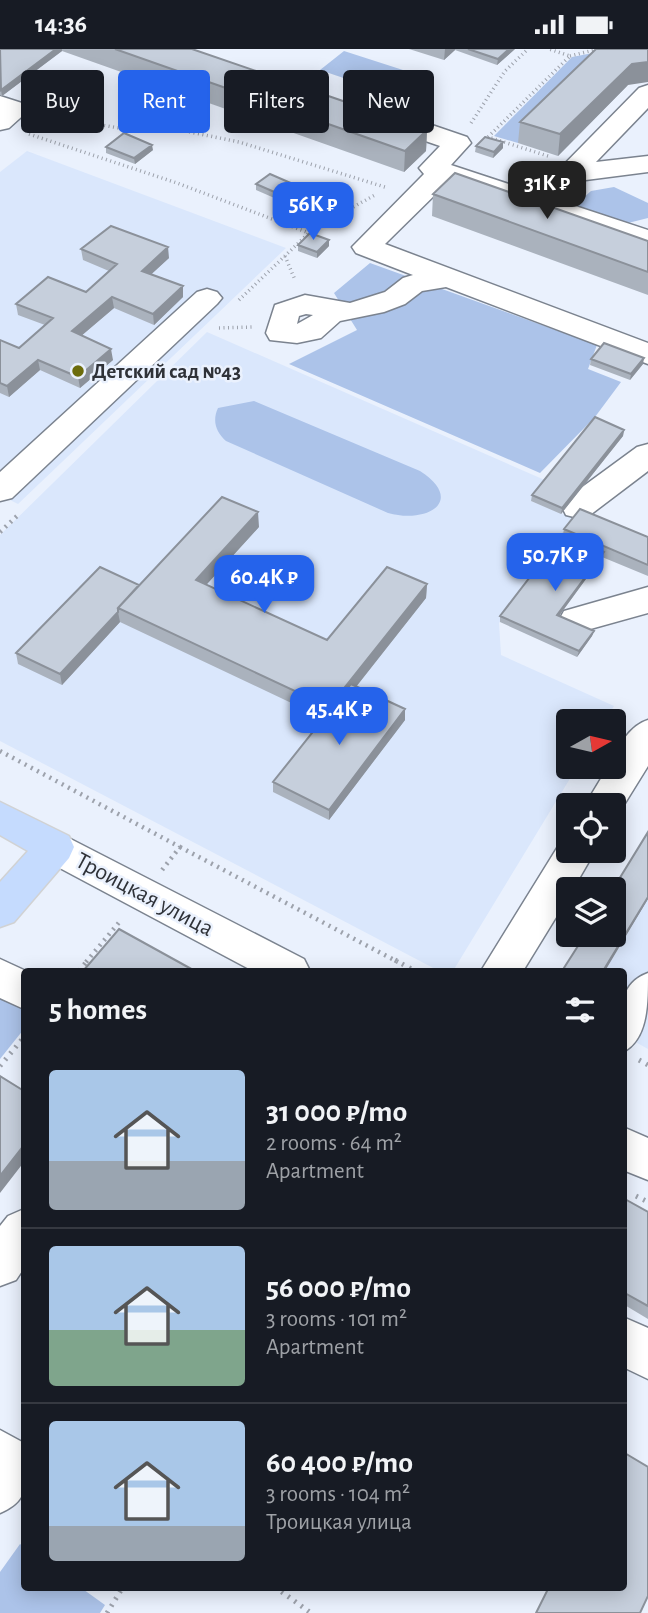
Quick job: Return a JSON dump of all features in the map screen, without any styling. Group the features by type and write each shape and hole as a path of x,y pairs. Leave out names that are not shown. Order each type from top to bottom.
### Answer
{"main road":[{"name":"Троицкая улица","path":"0,817 55,847"},
{"path":"0,910 55,847"}],"street":[{"path":"541,204 563,166 648,93"},
{"path":"428,133 457,143 433,168 648,240"},
{"path":"563,166 648,164"},
{"path":"443,171 366,247 648,354"},
{"path":"282,326 281,333 306,335 323,325 331,311 350,312 374,306 395,298 413,284 450,278"},
{"path":"0,490 209,313"},
{"path":"579,507 648,455"},
{"path":"576,620 648,600"},
{"path":"611,793 648,734"},
{"name":"Троицкая улица","path":"55,847 284,968"},
{"path":"503,968 568,863"},
{"path":"0,977 21,990"},
{"path":"627,1026 648,991"},
{"path":"627,1149 648,1160"},
{"path":"0,1264 21,1235"},
{"path":"627,1342 648,1355"}],"path":[{"path":"457,143 505,71 528,49"},
{"path":"549,49 570,56 598,49"},
{"path":"563,166 488,137 578,49"},
{"path":"10,117 119,128 185,131 239,142 388,189"},
{"path":"10,117 309,233"},
{"path":"209,313 282,326"},
{"path":"180,847 409,968"},
{"path":"0,1066 21,1041"},
{"path":"107,1613 121,1591"},
{"path":"281,1591 311,1613"}],"shaded area":[{"path":"614,49 518,143 494,136 572,57"},
{"path":"344,51 403,70 343,70 343,78 329,73 329,70 320,70"},
{"name":"Детский сад №43","path":"27,151 286,248 18,504 0,495 0,172"},
{"path":"614,187 648,203 648,218 620,225 574,206 591,191"},
{"path":"370,263 597,345 588,369 621,382 595,417 540,473 289,364 357,330 334,293"},
{"path":"207,332 547,481 531,501 578,520 499,623 501,655 614,706 612,709 556,709 556,779 570,779 561,793 556,793 556,802 455,968 433,968 0,741 0,535"},
{"path":"254,401 420,471 440,492 440,500 436,507 416,515 388,513 226,441 216,426 218,408"},
{"path":"648,835 648,1049 627,1037 627,968 568,968 597,947 626,947 626,900"},
{"path":"0,991 21,1003 21,1033 0,1059"},
{"path":"20,1544 21,1591 86,1591 105,1605 100,1613 0,1613 0,1572"}],"building":[{"path":"0,49 56,49 28,70 21,70 21,75 1,90"},
{"path":"115,49 192,49 253,70 224,70 224,87 210,82 210,70 175,70"},
{"path":"468,49 509,49 498,59"},
{"path":"596,49 648,49 648,62 632,64 560,134 520,122"},
{"path":"329,96 343,101 343,129 329,124"},
{"path":"124,133 152,145 134,158 106,147"},
{"path":"354,133 424,133 405,151"},
{"path":"485,137 503,142 494,152 476,146"},
{"path":"455,173 648,241 648,272 433,194"},
{"path":"270,174 293,184 279,194 256,184"},
{"path":"111,226 168,247 142,271 183,286 153,314 112,297 72,331 111,349 78,377 38,360 7,386 0,383 0,340 19,348 53,318 16,304 48,277 86,292 117,264 81,249"},
{"path":"310,233 329,240 317,252 298,245"},
{"path":"604,343 644,358 631,374 591,359"},
{"path":"595,417 624,430 562,508 532,495"},
{"path":"222,497 258,512 196,580 327,640 387,567 427,584 329,707 118,608"},
{"path":"580,509 648,537 648,565 564,529"},
{"path":"563,534 604,552 557,615 594,631 579,651 500,616"},
{"path":"100,567 139,585 118,608 118,612 60,674 16,653"},
{"path":"351,684 405,709 329,810 273,782"},
{"path":"648,832 648,897 626,933 626,877 620,877"},
{"path":"119,929 190,968 86,968"},
{"path":"577,947 618,947 605,968 564,968"},
{"path":"0,1076 21,1089 21,1149 0,1176"},
{"path":"627,1200 648,1212 648,1306 627,1294"},
{"path":"627,1454 648,1467 648,1596 640,1613 536,1613 547,1591 627,1591"}],"place":[{"name":"Детский сад №43","path":"78,371"}]}
